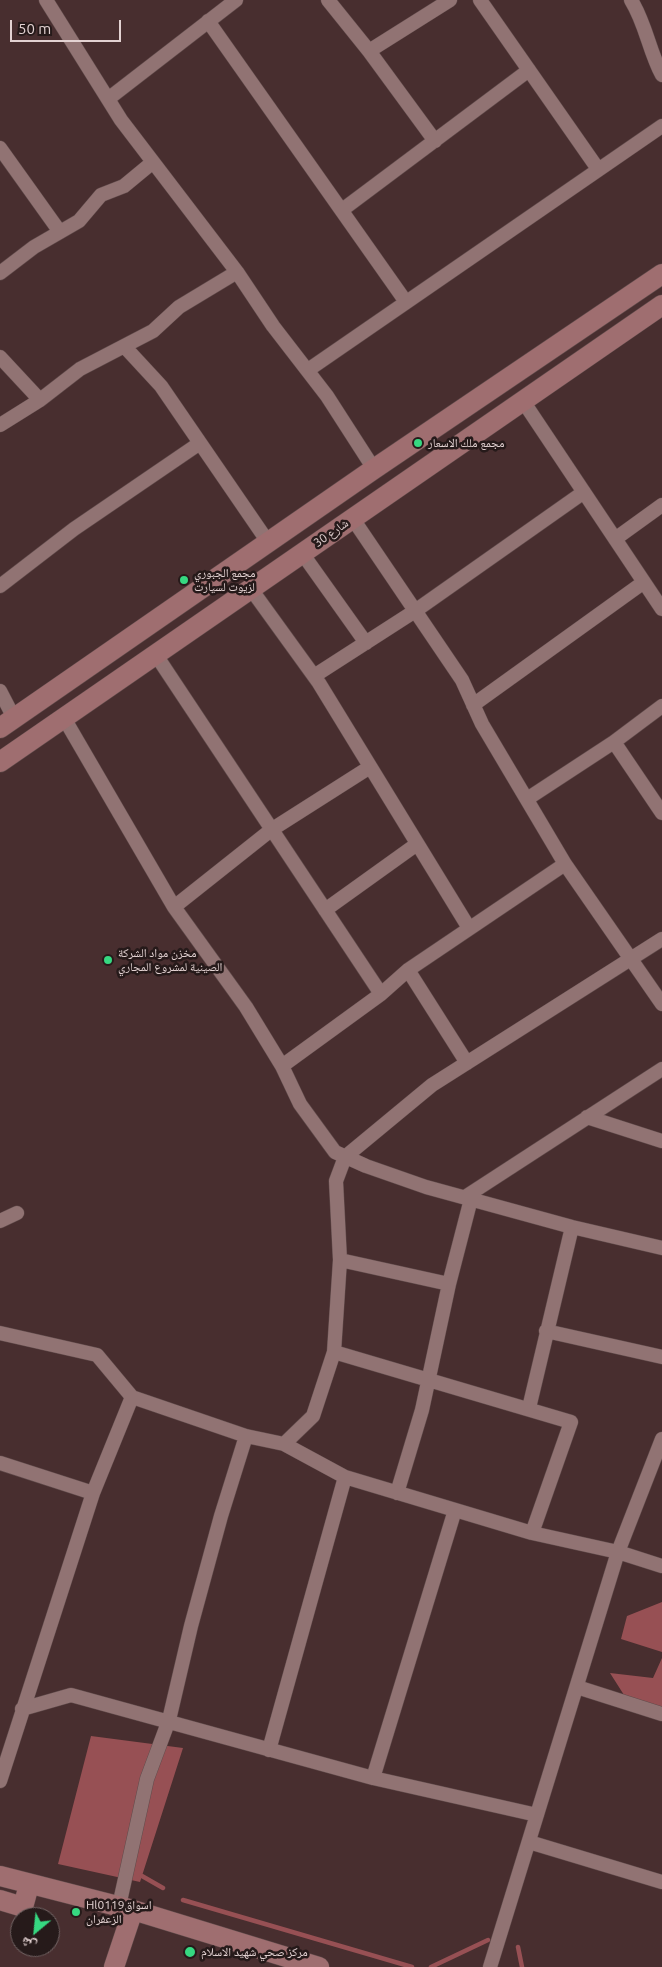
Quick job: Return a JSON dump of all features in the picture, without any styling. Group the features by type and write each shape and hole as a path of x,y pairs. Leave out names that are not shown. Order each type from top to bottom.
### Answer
{"street":[{"path":"46,0 108,99 153,162 237,272 273,326 327,396 374,469"},
{"path":"108,99 236,0"},
{"path":"328,0 369,50 435,141"},
{"path":"369,50 450,0"},
{"path":"480,0 598,169"},
{"path":"631,0 646,28 655,62 662,75"},
{"path":"208,21 406,302"},
{"path":"342,210 529,70"},
{"path":"308,370 662,126"},
{"path":"0,148 60,232"},
{"path":"0,273 34,247 79,221 101,195 124,186 153,162"},
{"path":"0,425 40,400 80,369 153,330 180,307 237,272"},
{"path":"0,691 7,723 374,469 662,274"},
{"name":"شارع 30","path":"0,762 662,305"},
{"path":"124,346 161,386 268,542"},
{"path":"0,357 40,400"},
{"path":"523,401 662,609"},
{"path":"0,586 74,529 200,443"},
{"path":"314,676 416,611 584,492"},
{"path":"615,539 662,505"},
{"path":"353,518 462,680 473,704 565,864 632,958 662,1004"},
{"path":"302,553 366,643"},
{"path":"473,704 644,582"},
{"path":"252,589 314,676 469,928"},
{"path":"156,655 381,994"},
{"path":"527,799 614,742 662,706"},
{"path":"64,718 174,907 246,1007 282,1066 300,1104 335,1152 426,1187 572,1227 662,1248"},
{"path":"614,742 662,813"},
{"path":"174,907 271,830 370,767"},
{"path":"325,910 417,844"},
{"path":"282,1066 381,994 408,970 565,864"},
{"path":"284,1444 313,1416 334,1352 340,1260 336,1181 345,1157 432,1085 662,939"},
{"path":"408,970 467,1063"},
{"path":"397,1493 422,1410 468,1198 587,1117 662,1069"},
{"path":"587,1117 662,1141"},
{"path":"0,1221 17,1213"},
{"path":"529,1408 572,1227"},
{"path":"340,1260 449,1284"},
{"path":"546,1331 662,1357"},
{"path":"0,1333 97,1356 132,1397 246,1436 284,1444 345,1477 532,1533 618,1552 662,1566"},
{"path":"334,1352 427,1381 529,1408 572,1422 532,1533"},
{"path":"0,1781 5,1745 22,1709 93,1493 132,1397"},
{"path":"114,1967 126,1908 147,1779 168,1720 221,1516 246,1436"},
{"path":"490,1967 618,1552 662,1439"},
{"path":"0,1463 93,1493"},
{"path":"269,1750 345,1477"},
{"path":"373,1778 455,1510"},
{"path":"577,1687 662,1714"},
{"path":"22,1709 71,1695 116,1709 168,1720 373,1778 537,1815"},
{"path":"529,1842 662,1882"},
{"path":"0,1876 29,1885 126,1908 319,1967"},
{"path":"0,1900 23,1906 29,1885"}],"shaded area":[{"path":"662,1602 662,1652 621,1639 627,1616"},
{"path":"662,1658 662,1717 631,1706 610,1673 653,1678"},
{"path":"91,1736 183,1748 140,1882 58,1864"}],"waterway":[{"path":"142,1876 163,1888"},
{"path":"183,1900 412,1967"},
{"path":"431,1967 488,1940"},
{"path":"518,1947 522,1967"}],"place":[{"name":"مجمع ملك الاسعار","path":"418,443"},
{"name":"مجمع الجبوري لزيوت لسيارت","path":"184,580"},
{"name":"مخزن مواد الشركة الصينية لمشروع المجاري","path":"108,960"},
{"name":"Hl0119اسواق الزعفران","path":"76,1912"},
{"name":"مركز صحي شهيد الاسلام","path":"190,1952"}]}
